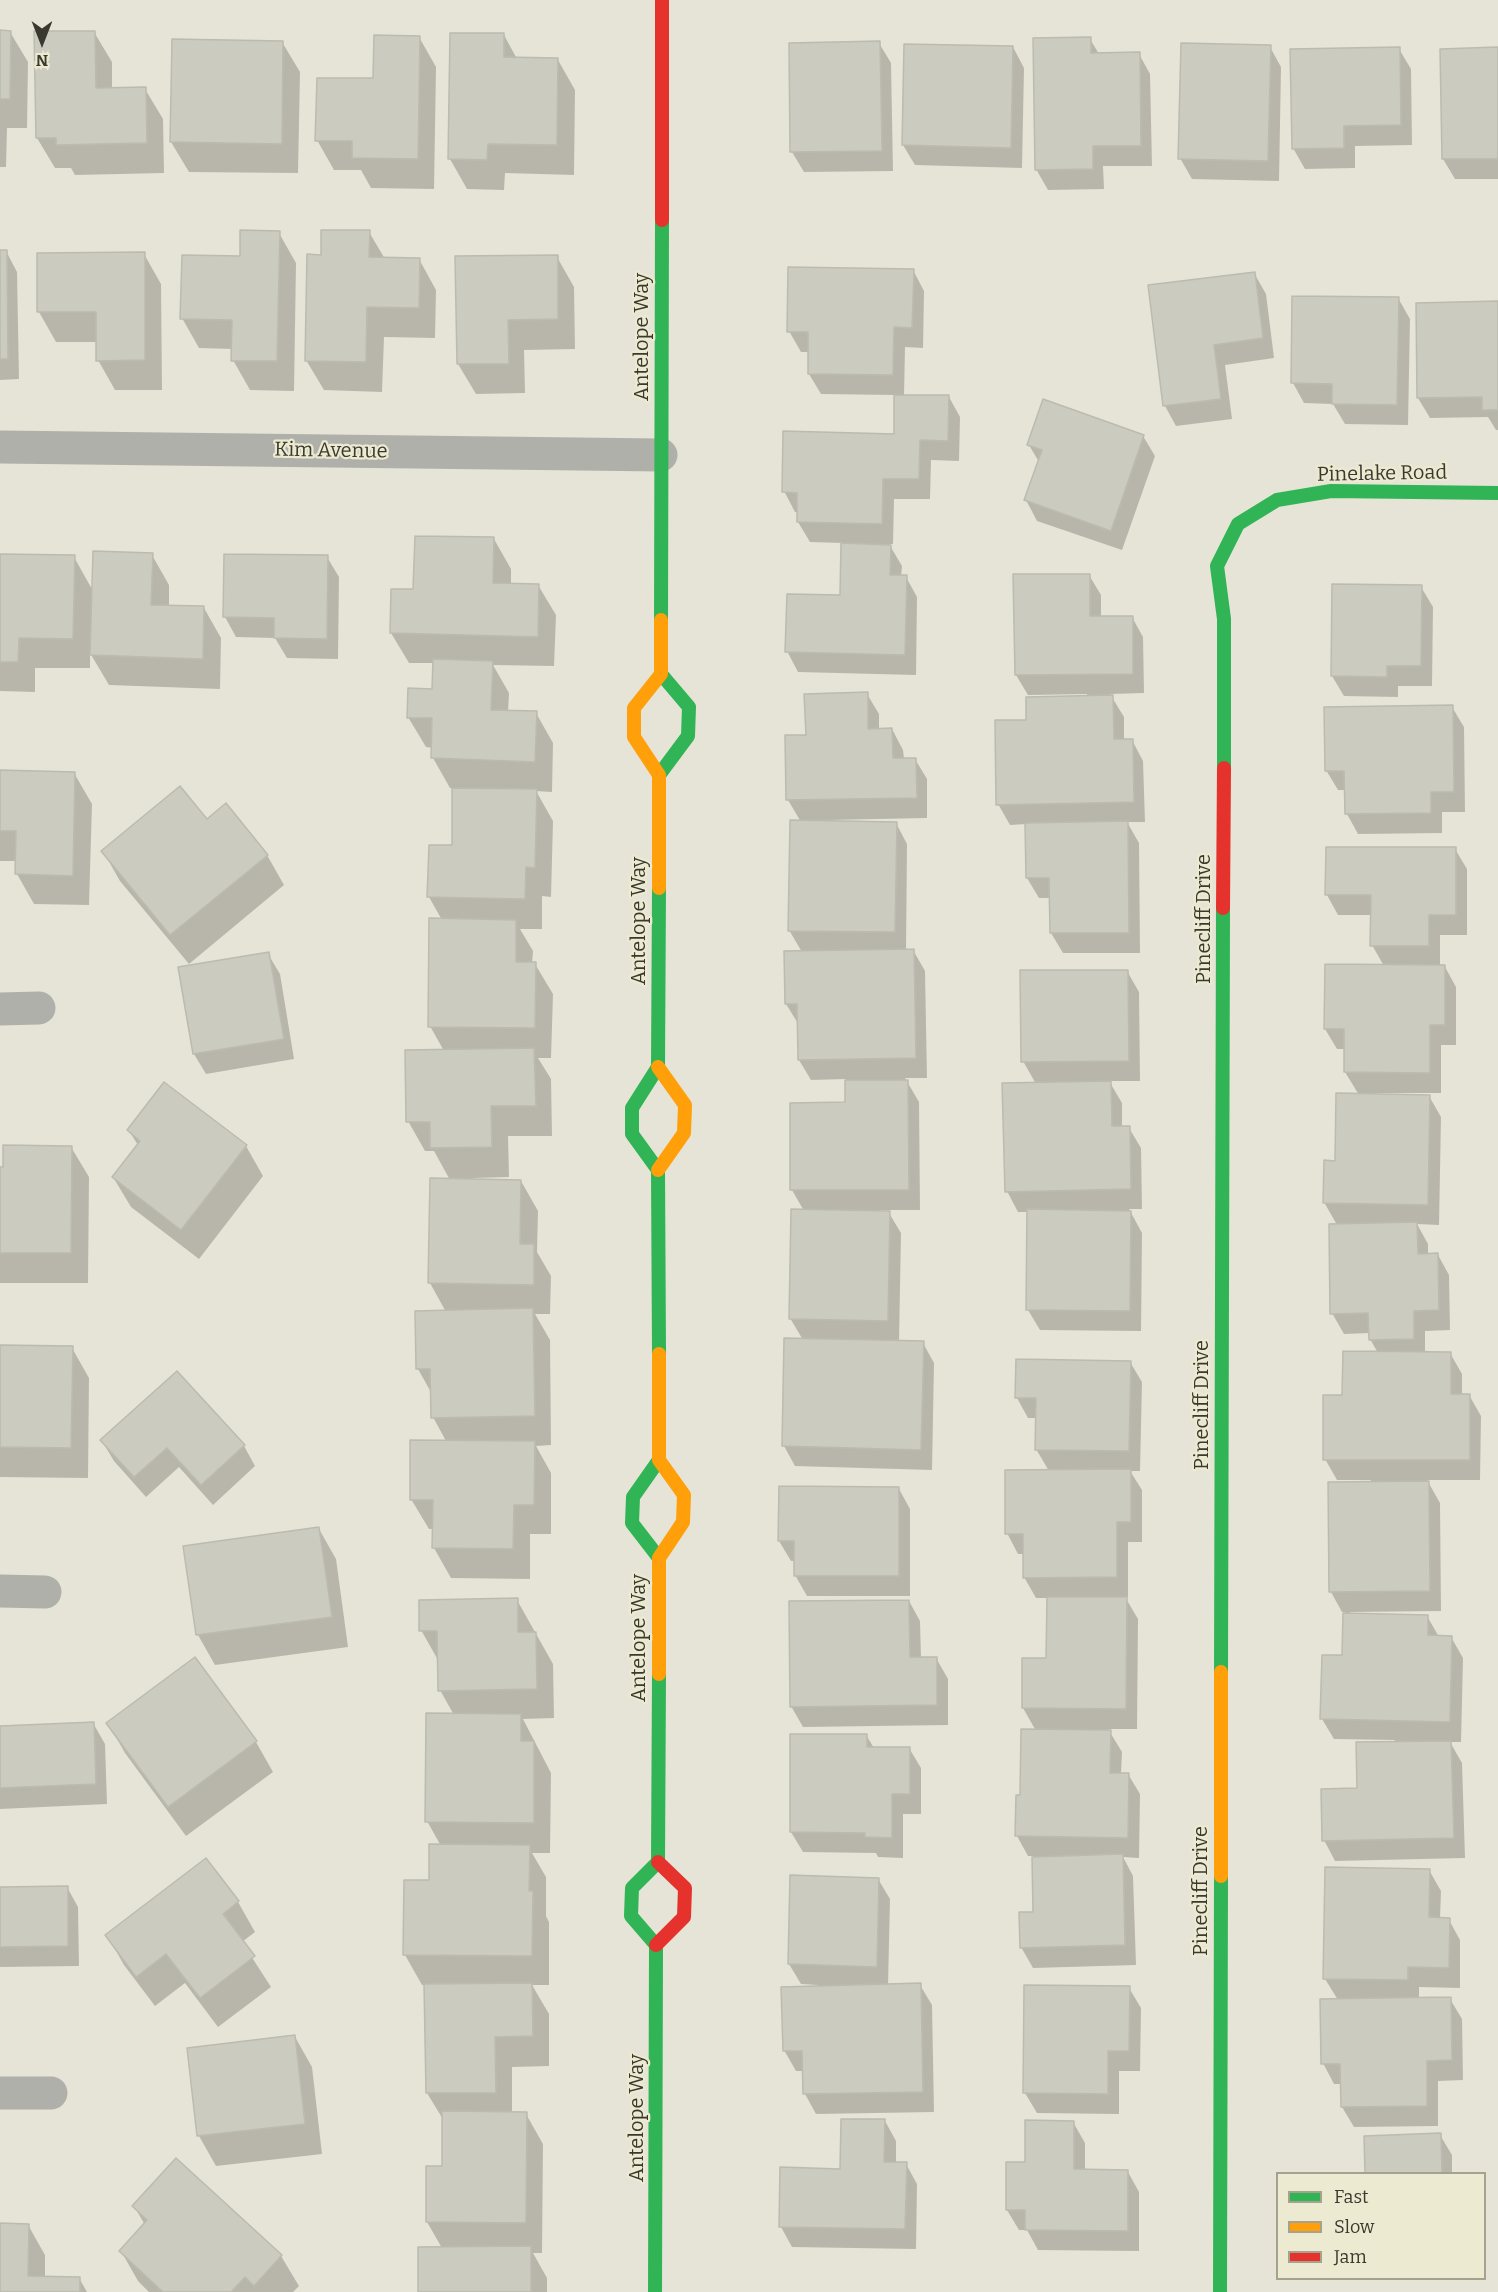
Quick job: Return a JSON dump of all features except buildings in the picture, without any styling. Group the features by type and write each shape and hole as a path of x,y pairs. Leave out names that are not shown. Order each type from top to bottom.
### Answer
{"street":[{"name":"Antelope Way","path":"661,674 662,0"},
{"name":"Kim Avenue","path":"0,447 661,455"},
{"name":"Pinelake Road","path":"1238,524 1277,500 1331,491 1498,493"},
{"name":"Pinecliff Drive","path":"1220,2292 1224,619 1217,566 1238,524"},
{"path":"661,674 689,707 688,736 659,775 634,736 634,708 661,674"},
{"name":"Antelope Way","path":"658,1067 659,775"},
{"path":"0,1008 39,1008"},
{"path":"658,1170 632,1134 632,1108 658,1067 685,1105 684,1132 658,1170 659,1460"},
{"name":"Antelope Way","path":"658,1862 659,1558 683,1522 684,1495 659,1460 633,1497 632,1523 659,1558"},
{"path":"0,1591 45,1592"},
{"path":"658,1862 685,1888 684,1917 656,1945 631,1916 632,1888 658,1862"},
{"name":"Antelope Way","path":"655,2292 656,1945"},
{"path":"0,2093 51,2093"}],"traffic: fast":[{"path":"661,620 662,220"},
{"path":"1224,768 1224,619 1217,566 1238,524 1277,500 1331,491 1498,493"},
{"path":"659,775 688,736 689,707 661,674"},
{"path":"659,888 658,1067 632,1108 632,1134 658,1170 659,1354"},
{"path":"1221,1672 1223,908"},
{"path":"659,1460 633,1497 632,1523 659,1558"},
{"path":"655,2292 656,1945 631,1916 632,1888 658,1862 659,1674"},
{"path":"1220,2292 1221,1876"}],"traffic: slow":[{"path":"659,888 659,775 634,737 634,708 661,674 661,620"},
{"path":"658,1067 685,1105 684,1133 658,1170"},
{"path":"659,1354 659,1460 684,1495 683,1522 659,1558 659,1674"},
{"path":"1221,1672 1221,1876"}],"traffic: jam":[{"path":"662,0 662,220"},
{"path":"1223,908 1224,768"},
{"path":"656,1945 684,1917 685,1888 658,1862"}]}
